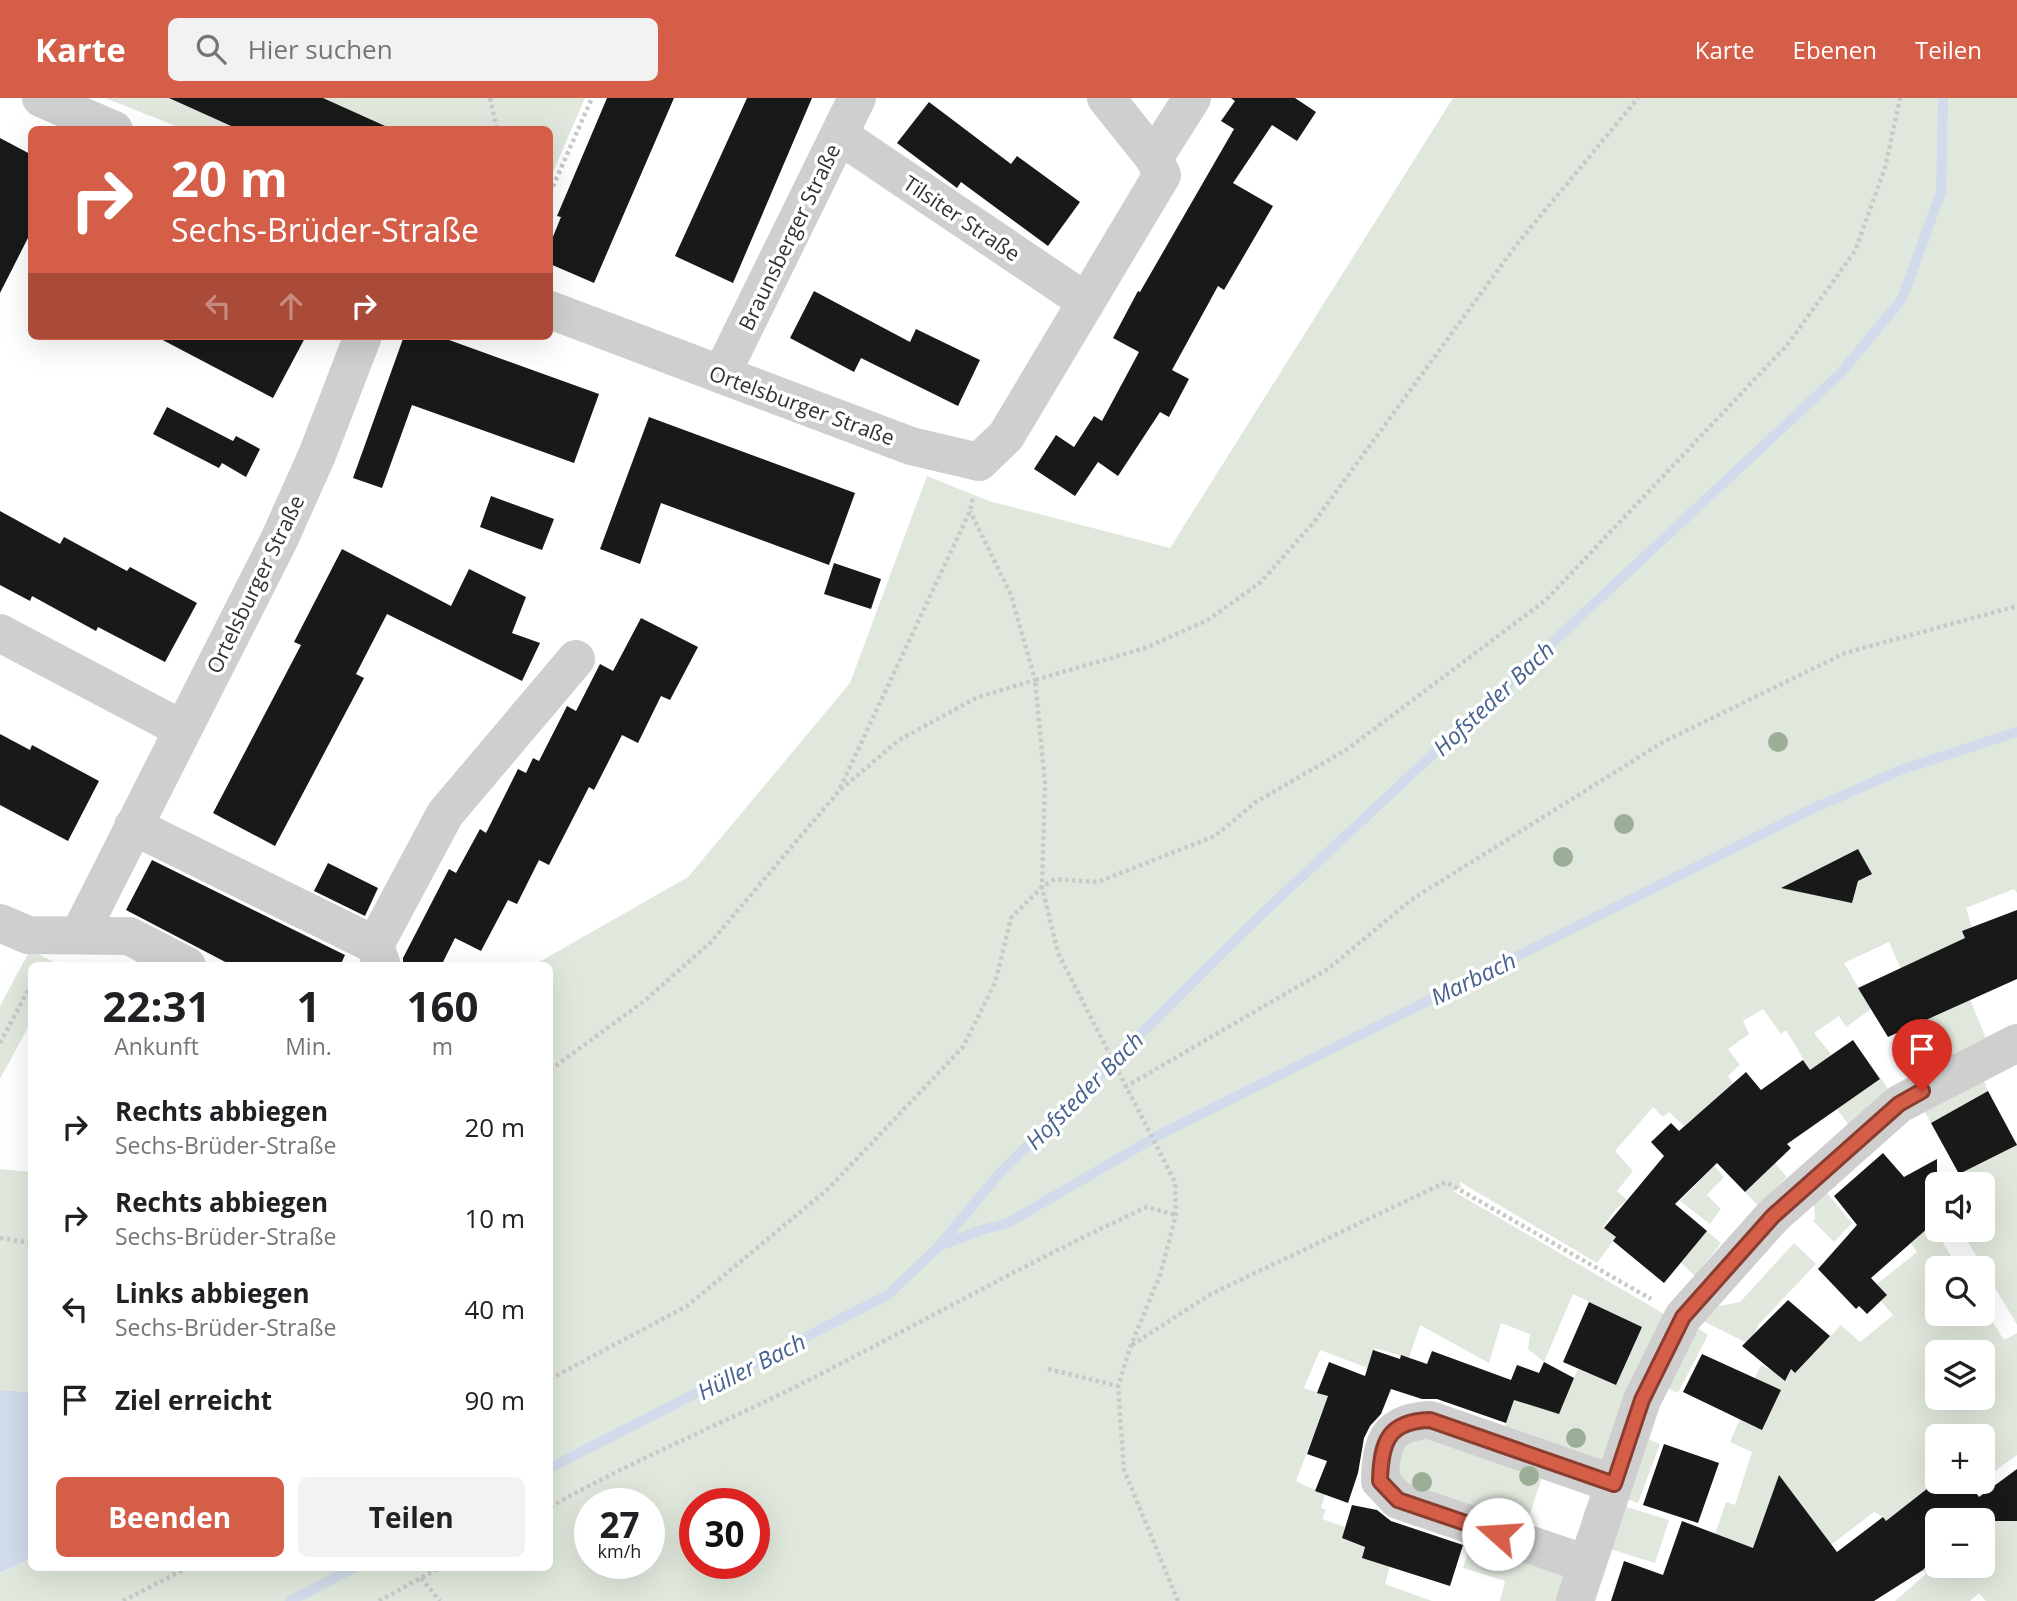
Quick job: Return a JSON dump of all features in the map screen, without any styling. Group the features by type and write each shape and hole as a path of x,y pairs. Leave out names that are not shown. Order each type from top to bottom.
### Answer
{"street":[{"path":"41,98 105,126"},
{"name":"Braunsberger Straße","path":"721,375 857,98"},
{"path":"1086,302 1162,175 1154,158 1106,98"},
{"path":"1154,158 1192,98"},
{"name":"Tilsiter Straße","path":"839,135 1086,302"},
{"name":"Ortelsburger Straße","path":"553,311 911,446 979,462 1006,436 1086,302"},
{"name":"Ortelsburger Straße","path":"79,934 279,540 317,455 361,340"},
{"path":"0,633 182,729"},
{"path":"133,826 379,956 445,814 576,659"},
{"path":"0,923 28,935 128,936 179,962"},
{"path":"1574,1601 1642,1400 1683,1317 1773,1216 1899,1104 2017,1043"},
{"path":"1587,1564 1398,1500 1380,1481 1380,1457 1389,1434 1410,1421 1430,1420 1614,1484"}],"path":[{"path":"490,98 496,126"},
{"path":"553,186 592,98"},
{"path":"553,1068 643,1002 710,943 839,791 898,740 978,697 1158,642 1209,620 1261,582 1314,522 1517,244 1637,98"},
{"path":"553,1377 687,1307 828,1189 963,1047 995,983 1011,918 1042,887 1055,879 1098,882 1215,836 1256,802 1346,750 1546,600 1788,344 1855,251 1885,169 1900,98"},
{"path":"839,791 971,511 1012,594 1035,680 1045,783 1042,887 1058,953 1175,1182 1176,1215 1160,1275 1131,1345 1118,1386 1124,1470 1178,1601"},
{"path":"1125,1087 1328,969 1411,900 1663,742 1844,653 2017,606"},
{"path":"0,1043 28,990"},
{"path":"1131,1345 1211,1294 1446,1182 1683,1317"},
{"path":"553,1506 754,1408 1075,1240 1147,1207 1176,1215"},
{"path":"0,1238 28,1242"},
{"path":"1048,1369 1118,1386"},
{"path":"123,1601 181,1571"},
{"path":"379,1601 434,1571"},
{"path":"421,1578 440,1601"}],"shaded area":[{"path":"105,98 585,98 553,172 553,126 175,126"},
{"path":"1453,98 2017,98 2017,893 2014,889 1966,908 1972,927 1962,931 1972,955 1901,969 1889,942 1844,963 1871,1009 1846,1027 1839,1016 1814,1033 1832,1055 1810,1070 1786,1030 1781,1034 1763,1009 1743,1021 1749,1034 1728,1049 1740,1065 1728,1076 1734,1084 1698,1121 1694,1117 1684,1126 1669,1112 1663,1117 1653,1107 1615,1151 1633,1171 1617,1191 1627,1200 1616,1209 1603,1227 1616,1237 1597,1263 1460,1182 1461,1188 1453,1191 1666,1315 1600,1479 1547,1462 1521,1541 1574,1560 1560,1601 1500,1601 1505,1581 1463,1568 1476,1526 1398,1500 1385,1444 1505,1426 1514,1400 1566,1395 1578,1369 1616,1385 1640,1326 1573,1294 1544,1362 1528,1349 1530,1334 1501,1323 1489,1363 1420,1325 1409,1358 1375,1348 1368,1368 1320,1350 1304,1388 1328,1396 1296,1481 1325,1495 1321,1508 1326,1510 1322,1519 1345,1527 1342,1538 1364,1546 1363,1558 1390,1565 1385,1584 1432,1601 0,1601 0,1573 28,1559 28,1571 553,1571 553,962 539,962 688,877 850,683 927,476 989,501 1170,548"},
{"path":"30,950 54,962 28,962 28,1028 0,1079 0,1006"},
{"path":"1970,999 1987,1041 1940,1065 1913,1025"},
{"path":"1982,1076 1988,1091 1931,1123 1923,1109"},
{"path":"1881,1078 1891,1094 1848,1124 1836,1108"},
{"path":"2017,1142 2017,1325 1995,1288 1995,1256 1976,1256 1968,1242 1995,1242 1995,1172 1962,1172"},
{"path":"1775,1163 1787,1177 1758,1206 1745,1192"},
{"path":"1714,1166 1724,1177 1707,1195 1721,1209 1710,1224 1680,1201"},
{"path":"0,1169 28,1172 28,1392 0,1390"},
{"path":"1821,1186 1852,1223 1834,1242 1813,1221 1813,1192"},
{"path":"1707,1231 1721,1243 1695,1276 1681,1263"},
{"path":"1925,1231 1925,1242 1942,1242 1951,1256 1925,1256 1925,1326 1995,1325 2004,1340 2017,1333 2017,1455 1995,1471 1995,1424 1925,1424 1925,1494 1928,1494 1898,1538 1883,1517 1874,1512 1810,1561 1697,1601 1726,1502 1735,1505 1752,1452 1730,1442 1740,1419 1742,1405 1761,1365 1782,1374 1812,1332 1824,1343 1841,1325 1860,1342 1893,1315 1881,1301 1886,1295 1877,1284 1917,1252 1911,1243"},
{"path":"1794,1243 1816,1264 1759,1324 1749,1344 1701,1320 1709,1308 1740,1302"},
{"path":"1696,1327 1708,1335 1678,1393 1665,1387"},
{"path":"1648,1439 1660,1444 1638,1503 1627,1499"},
{"path":"1624,1506 1669,1520 1655,1563 1610,1549"},
{"path":"2017,1512 2017,1601 1986,1601 1979,1593 1970,1601 1895,1601 1925,1575 1925,1578 1995,1578 1995,1518"}],"water":[{"path":"0,1390 28,1392 28,1559 0,1573"}],"building":[{"path":"169,98 323,98 385,126 231,126"},
{"path":"607,98 674,98 594,283 553,265 553,237 561,217 557,216"},
{"path":"747,98 812,98 733,283 675,256"},
{"path":"1231,98 1295,98 1316,112 1297,141 1272,125 1233,183 1273,206 1224,290 1218,286 1172,370 1189,379 1169,417 1160,412 1118,476 1098,462 1075,496 1034,469 1056,435 1074,447 1094,416 1102,421 1139,352 1113,338 1234,129 1221,121 1235,101"},
{"path":"929,102 1011,164 1017,156 1080,202 1048,246 961,182 957,188 897,143"},
{"path":"0,138 28,153 28,238 0,293"},
{"path":"814,291 910,342 916,329 980,360 958,406 861,358 854,372 790,338"},
{"path":"163,340 304,340 273,398"},
{"path":"403,340 449,340 599,394 574,463 412,405 382,488 353,478"},
{"path":"167,407 233,441 236,436 260,449 246,477 222,463 219,468 153,434"},
{"path":"649,417 855,493 829,565 661,503 640,564 600,549"},
{"path":"491,496 554,519 542,550 480,527"},
{"path":"0,511 60,544 64,537 127,571 130,567 197,603 165,662 98,627 96,631 32,596 30,601 0,585"},
{"path":"342,549 451,606 469,569 526,597 512,633 540,643 522,681 387,614 356,674 364,678 275,846 213,813 301,645 294,642"},
{"path":"834,563 881,579 871,609 824,594"},
{"path":"641,618 698,647 670,700 661,696 638,743 622,735 594,790 589,787 549,865 539,860 517,904 508,900 481,951 455,938 443,962 403,962 449,869 456,873 480,829 486,833 518,769 526,773 533,758 539,761 567,706 576,711 600,664 613,671"},
{"path":"0,734 30,750 32,745 99,781 68,841 0,805"},
{"path":"1858,849 1872,874 1858,881 1852,903 1781,888"},
{"path":"152,860 345,955 342,962 225,962 126,910"},
{"path":"328,863 378,888 365,916 314,891"},
{"path":"2017,910 2017,979 1888,1037 1858,988 1965,938 1962,931"},
{"path":"1853,1040 1880,1079 1787,1144 1791,1148 1745,1192 1717,1163 1675,1204 1707,1231 1664,1283 1613,1241 1616,1237 1604,1228 1664,1156 1651,1142 1671,1123 1679,1131 1746,1072 1761,1090 1803,1060 1810,1070"},
{"path":"1988,1091 2017,1145 1963,1172 1958,1172 1931,1123"},
{"path":"1883,1153 1904,1177 1937,1159 1937,1172 1925,1172 1925,1231 1871,1278 1887,1295 1867,1314 1859,1306 1856,1309 1818,1269 1857,1225 1834,1196"},
{"path":"1788,1300 1830,1336 1795,1373 1791,1369 1785,1381 1742,1346"},
{"path":"1589,1302 1642,1327 1616,1385 1563,1362"},
{"path":"1373,1350 1400,1359 1401,1355 1427,1364 1432,1351 1511,1380 1517,1365 1539,1373 1544,1362 1574,1378 1559,1414 1514,1400 1506,1423 1437,1399 1422,1399 1391,1389 1381,1414 1364,1438 1358,1473 1348,1503 1315,1491 1327,1461 1307,1454 1328,1396 1317,1393 1329,1362 1365,1376"},
{"path":"1702,1354 1781,1390 1762,1430 1683,1392"},
{"path":"1664,1444 1719,1463 1698,1523 1643,1505"},
{"path":"2017,1469 2017,1521 1995,1521 1995,1508 1925,1508 1925,1568 1874,1601 1611,1601 1624,1561 1663,1575 1682,1521 1753,1548 1779,1475 1837,1552 1883,1517 1886,1521 1925,1490 1925,1494 1977,1494 1979,1497 1983,1494 1995,1494 1995,1485"},
{"path":"1352,1505 1377,1510 1391,1521 1463,1545 1450,1586 1362,1558 1365,1547 1342,1538"}],"waterway":[{"name":"Hofsteder Bach","path":"553,1466 888,1295 939,1246 998,1175 1263,913 1840,374 1902,299 1941,192 1943,98"},
{"name":"Marbach","path":"941,1245 1008,1223 1159,1135 1814,808 1903,769 2017,732"},
{"name":"Hüller Bach","path":"290,1601 348,1571"}],"route":[{"path":"1498,1534 1398,1500 1380,1481 1380,1457 1389,1434 1410,1421 1430,1420 1614,1484 1642,1400 1683,1317 1773,1216 1899,1104 1922,1091"}]}
